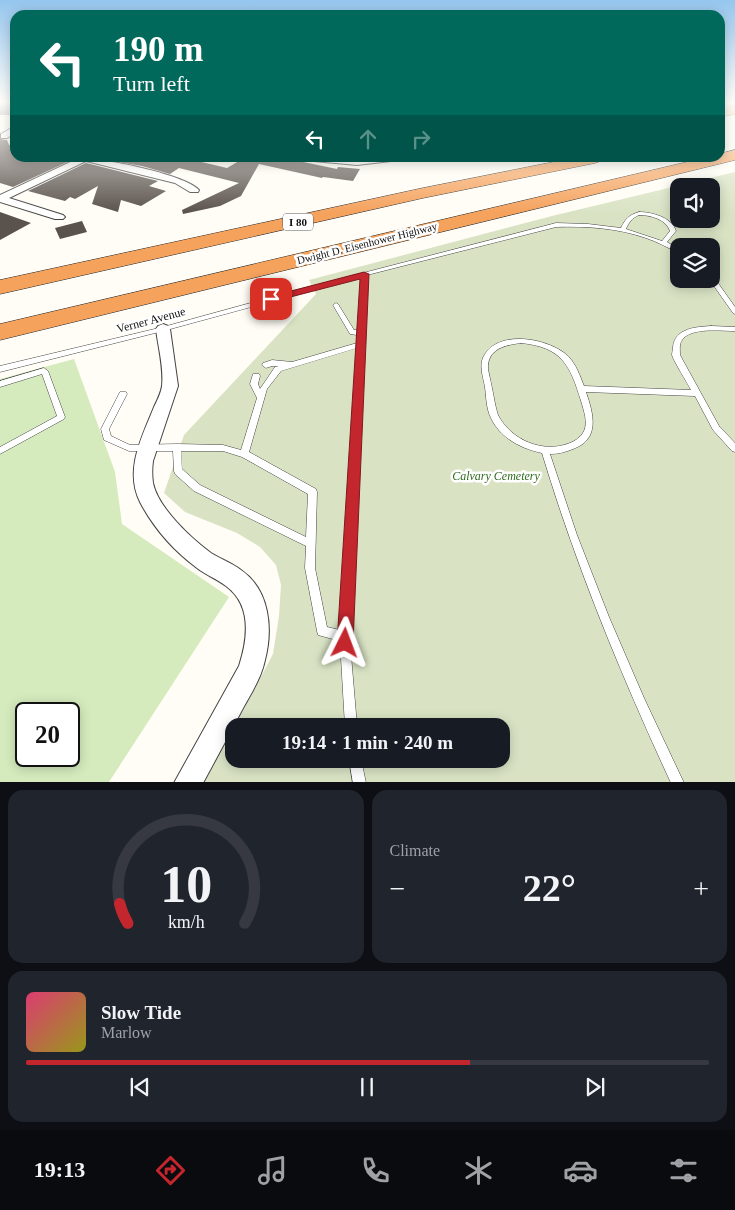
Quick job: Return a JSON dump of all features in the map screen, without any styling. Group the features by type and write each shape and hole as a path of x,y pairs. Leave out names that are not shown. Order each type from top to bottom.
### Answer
{"highway":[{"path":"423,192 442,183 534,162"},
{"name":"I 80","path":"0,287 423,192 575,162"},
{"name":"Dwight D. Eisenhower Highway","path":"0,332 706,162"}],"street":[{"path":"0,199 78,162"},
{"path":"102,162 174,180 194,190"},
{"path":"0,199 59,217"},
{"path":"163,330 170,387 147,448 143,478 147,494 180,540 203,559 236,579 248,593 256,609 259,627 257,652 250,671 188,782"}],"lane":[{"path":"623,230 632,216 645,215 658,218 672,227 673,231 664,242"},
{"name":"Verner Avenue","path":"0,370 163,330 307,289 556,225 596,225 623,230 664,242 670,246"},
{"path":"350,718 345,637 364,274"},
{"path":"719,288 735,312"},
{"path":"336,305 352,332 361,332"},
{"path":"735,329 693,330 682,334 677,342 676,355 716,428 735,449"},
{"path":"521,341 544,345 568,361 581,389 590,415 591,423 588,433 582,441 572,447 559,450 545,450 518,441 506,433 499,425 494,415 484,366 487,356 494,348 509,342 521,341"},
{"path":"244,454 264,388 278,369 360,344"},
{"path":"266,365 272,363 293,365"},
{"path":"0,384 44,371 61,417 0,451"},
{"path":"256,376 254,384 261,398"},
{"path":"581,389 696,393"},
{"path":"123,394 105,429 107,438 129,448 223,448 244,454 313,492 310,568 322,631 345,637"},
{"path":"177,447 178,471 197,488 312,544"},
{"path":"545,450 573,537 614,642 678,782"},
{"path":"357,768 360,782"}],"green space":[{"name":"Calvary Cemetery","path":"735,172 735,782 204,782 225,744 225,768 510,768 510,718 239,718 273,654 279,616 281,585 276,565 260,547 237,533 185,512 164,493 184,435 316,294 309,280 552,216 670,188 670,228 720,228 720,178 710,178"},
{"path":"74,359 115,472 122,524 229,597 109,782 0,782 0,379"}],"building":[{"path":"0,139 7,140 10,145 10,162 67,162 13,187 0,183"},
{"path":"118,162 202,162 227,168 237,162 303,162 337,169 338,167 360,169 353,181 322,178 259,164 241,196 220,206 183,214 182,210 239,183 179,168 170,174"},
{"path":"86,163 158,181 149,186 166,191 141,206 121,200 118,212 92,204 98,186 75,199 70,197 65,201 28,191"},
{"path":"0,212 31,223 0,240"},
{"path":"82,221 87,232 60,239 55,228"}],"route":[{"path":"271,299 364,274 345,643"}]}
